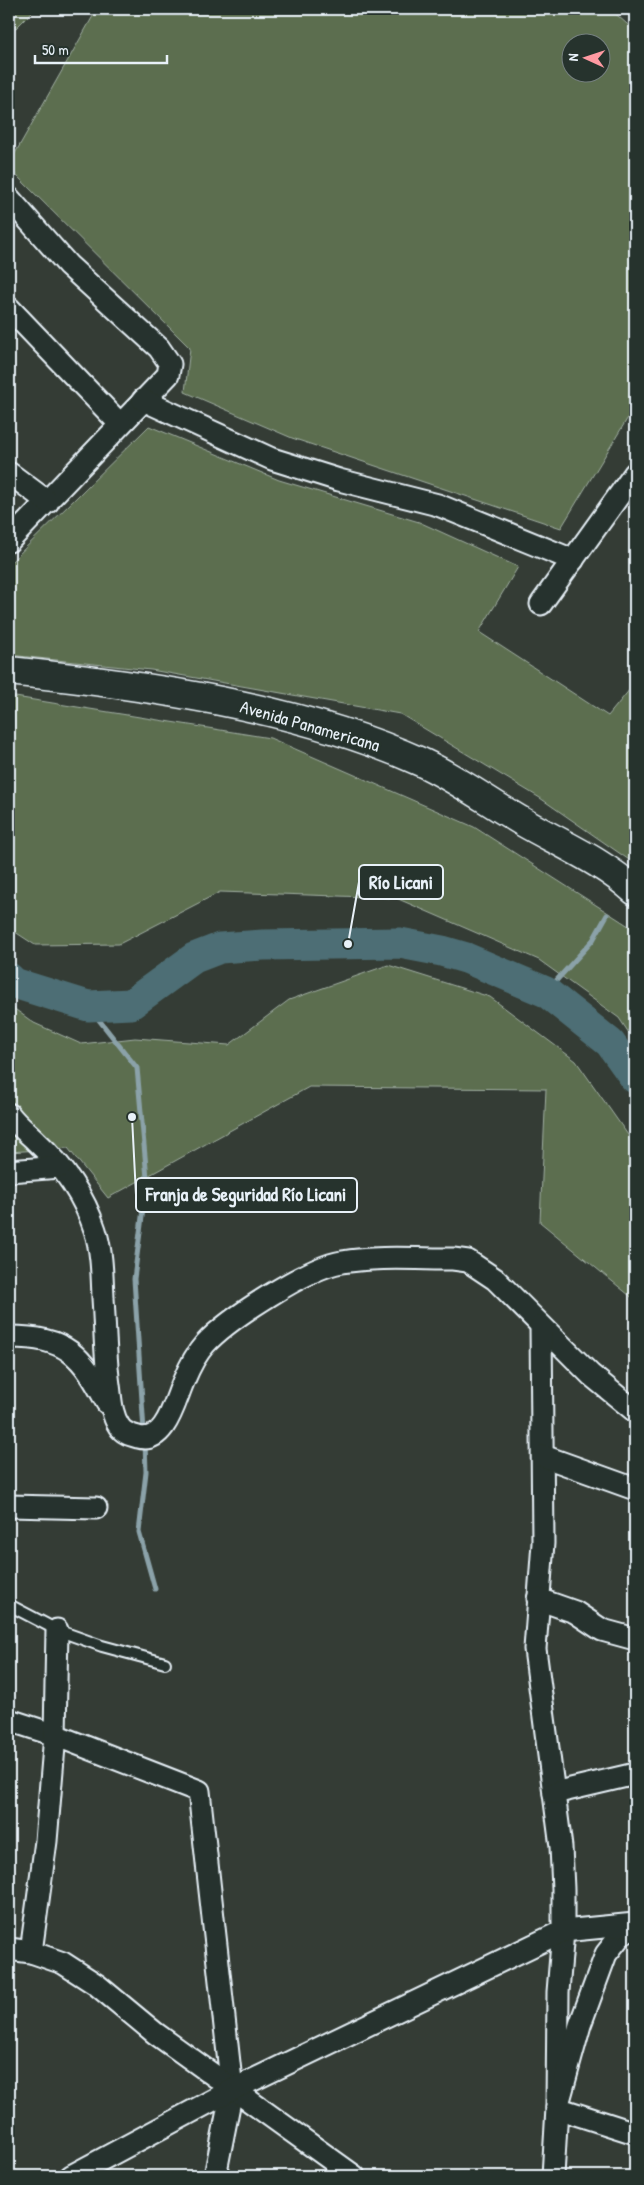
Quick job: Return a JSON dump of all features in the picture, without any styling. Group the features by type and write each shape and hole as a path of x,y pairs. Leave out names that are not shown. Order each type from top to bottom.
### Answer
{"main road":[{"name":"Avenida Panamericana","path":"9,671 93,680 232,704 303,720 359,737 423,763 524,822 588,856 635,891"}],"street":[{"path":"9,198 68,265 159,348 170,364 168,375 9,541"},
{"path":"9,308 120,424"},
{"path":"143,400 272,459 339,480 438,505 573,560"},
{"path":"9,473 48,502"},
{"path":"541,604 635,473"},
{"path":"9,1114 60,1167 86,1207 101,1254 105,1339 112,1414"},
{"path":"9,1171 60,1167"},
{"path":"9,1337 40,1340 72,1351 83,1362 95,1381 119,1428 128,1434 142,1438 152,1437 162,1428 171,1413 188,1370 204,1346 221,1328 293,1282 323,1267 341,1262 453,1259 468,1262 495,1279 591,1375 635,1411"},
{"path":"541,1326 543,1543 535,1648 561,1847 564,1931 558,1992 557,2108 553,2176"},
{"path":"542,1456 635,1489"},
{"path":"9,1506 96,1508"},
{"path":"538,1599 575,1612 602,1630 635,1639"},
{"path":"32,1952 46,1841 55,1735 57,1630"},
{"path":"9,1720 55,1735 199,1791 232,2090 215,2176"},
{"path":"554,1793 635,1774"},
{"path":"71,2176 232,2090 564,1931 635,1926"},
{"path":"557,2108 580,2025 606,1954 621,1936 635,1926"},
{"path":"9,1949 32,1952 63,1963 97,1985 155,2033 354,2176"},
{"path":"557,2108 635,2132"}],"lane":[{"path":"9,1605 57,1630 102,1646 165,1663"}],"green space":[{"path":"9,9 35,9 9,35"},
{"path":"97,9 610,9 635,31 635,406 561,528 292,438 185,392 190,348 9,168 9,164"},
{"path":"149,426 279,480 419,522 518,567 479,632 608,716 635,683 635,864 540,798 400,714 151,670 9,655 9,564"},
{"path":"9,696 270,738 474,827 635,930 635,1042 619,1018 539,960 396,898 220,892 119,944 35,945 9,928"},
{"path":"388,965 490,997 576,1061 635,1145 635,1300 540,1222 546,1089 309,1087 108,1198 68,1148 9,1152 9,1005 34,1023 81,1044 135,1038 229,1045 289,1000"}],"waterway":[{"path":"546,992 593,940 607,915"},
{"path":"9,978 14,983 88,1006 131,1004 194,958 220,948 263,945 400,943 442,951 466,958 546,992 610,1043 635,1078"},
{"path":"88,1006 137,1068 147,1178 134,1279 144,1431"},
{"path":"145,1442 146,1472 139,1532 155,1589"}],"place":[{"name":"Río Licani","path":"348,944"},
{"name":"Franja de Seguridad Río Licani","path":"132,1117"}]}
